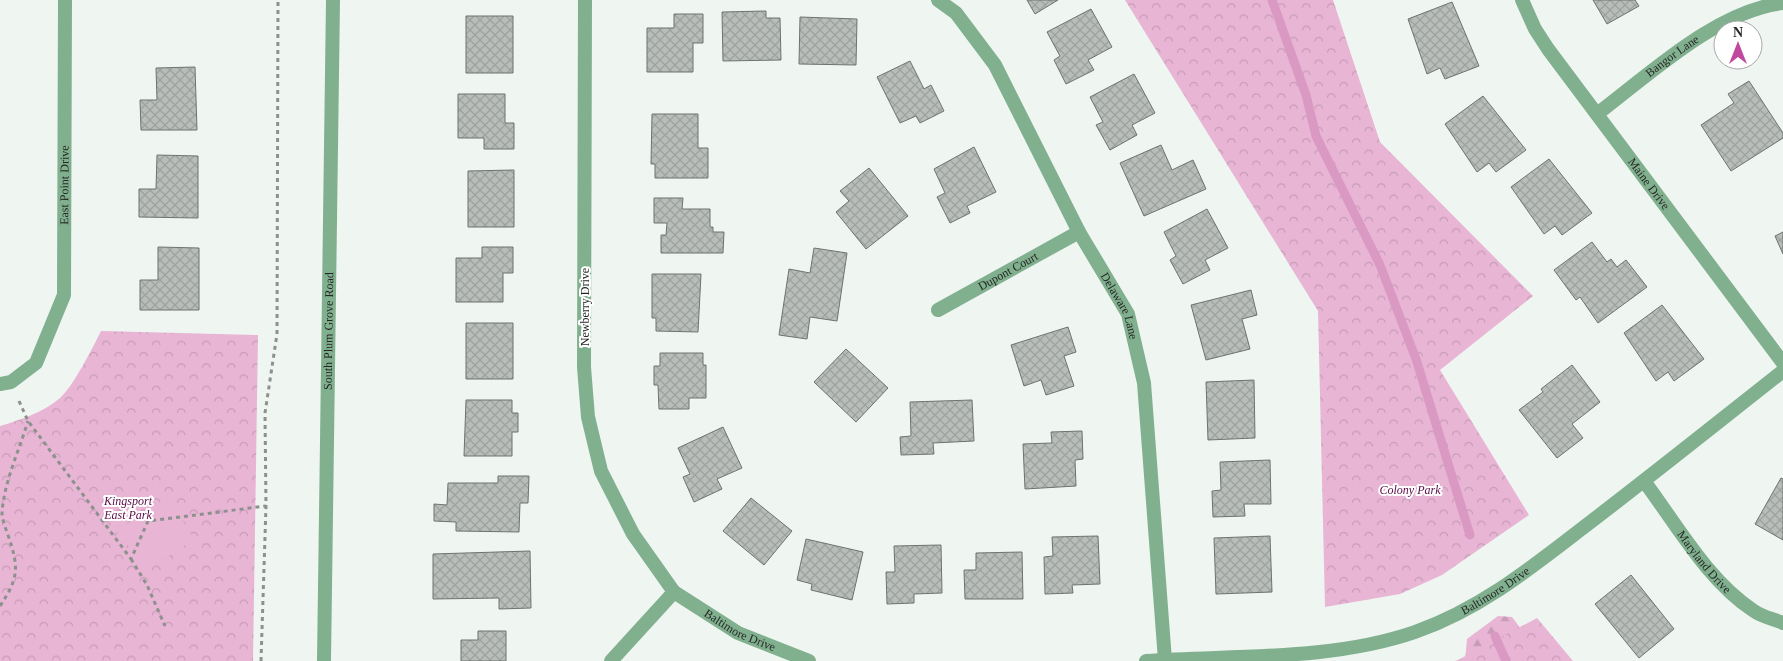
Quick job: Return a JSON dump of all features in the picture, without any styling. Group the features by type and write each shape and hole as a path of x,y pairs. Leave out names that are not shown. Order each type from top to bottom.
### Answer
{"street":[{"name":"East Point Drive","path":"5,383 36,363 64,295 65,0"},
{"name":"South Plum Grove Road","path":"324,661 332,0"},
{"name":"Newberry Drive","path":"585,0 584,367 588,417 601,471 615,502 633,534 674,592"},
{"name":"Delaware Lane","path":"938,0 956,13 995,65 1079,232 1128,314 1144,383 1165,660"},
{"name":"Maine Drive","path":"1522,0 1535,29 1548,49 1783,363"},
{"name":"Bangor Lane","path":"1597,114 1709,30 1740,14 1783,3"},
{"name":"Dupont Court","path":"938,310 1079,232"},
{"name":"Baltimore Drive","path":"1146,661 1296,654 1350,648 1415,633 1469,610 1512,581 1644,481 1783,370"},
{"name":"Maryland Drive","path":"1644,481 1711,572 1735,596 1756,612 1783,623"},
{"path":"611,661 674,592"},
{"name":"Baltimore Drive","path":"674,592 738,633 809,661"}],"path":[{"path":"261,661 266,506 266,413 277,334 278,0"},
{"path":"5,383 28,421 131,558 147,585 165,626"},
{"path":"0,606 10,591 17,574 15,555 2,516 6,491 28,421"},
{"path":"131,558 148,521 266,506"}],"green space":[{"name":"Colony Park","path":"1125,0 1333,0 1380,142 1533,296 1440,370 1529,515 1442,575 1400,594 1325,607 1318,311"},
{"name":"Kingsport East Park","path":"101,331 258,335 253,661 0,661 0,426 39,411 60,398 77,376"},
{"path":"168,497 194,539 148,570 116,531"},
{"path":"1498,616 1512,617 1530,641 1537,661 1465,661 1467,639"},
{"path":"1537,618 1573,661 1455,661 1458,660"}],"building":[{"path":"1027,0 1058,0 1035,14"},
{"path":"1593,0 1635,0 1639,6 1607,24"},
{"path":"1452,2 1479,66 1445,79 1440,68 1427,74 1408,19"},
{"path":"1091,9 1112,47 1088,60 1094,70 1066,84 1054,60 1060,56 1047,32"},
{"path":"766,11 766,18 780,18 781,60 723,61 722,12"},
{"path":"674,14 703,14 703,43 693,43 693,72 647,72 647,28 674,28"},
{"path":"466,16 513,16 513,73 466,73"},
{"path":"800,17 857,19 856,65 799,64"},
{"path":"910,61 924,89 931,85 944,111 920,123 916,116 900,123 877,77"},
{"path":"195,67 197,130 141,130 140,100 157,100 156,68"},
{"path":"1134,74 1155,113 1132,125 1137,135 1110,150 1096,125 1103,122 1090,97"},
{"path":"1749,81 1783,133 1783,138 1731,171 1701,125 1734,103 1728,94"},
{"path":"458,94 505,94 505,123 514,123 514,149 484,149 484,138 458,138"},
{"path":"1483,96 1526,150 1496,172 1489,163 1477,172 1445,124"},
{"path":"652,114 698,114 698,148 708,148 708,178 655,178 655,164 651,164"},
{"path":"1161,145 1172,170 1193,160 1206,189 1144,216 1120,163"},
{"path":"974,147 996,192 967,206 970,213 950,223 937,197 945,193 934,169"},
{"path":"157,155 198,156 198,218 139,217 139,189 156,189"},
{"path":"1549,159 1592,213 1562,235 1555,226 1544,234 1511,187"},
{"path":"869,168 908,216 866,249 836,212 849,201 840,191"},
{"path":"514,170 514,227 468,227 468,171"},
{"path":"654,198 683,198 682,209 710,209 710,227 713,227 713,232 724,232 723,253 661,253 661,235 666,235 667,223 654,223"},
{"path":"1207,209 1228,248 1205,260 1210,270 1183,284 1170,260 1176,256 1164,232"},
{"path":"1783,232 1783,254 1775,236"},
{"path":"1592,242 1607,262 1611,259 1617,267 1626,260 1647,287 1598,323 1580,297 1576,300 1554,270"},
{"path":"158,247 199,248 199,310 140,310 140,280 158,280"},
{"path":"482,247 513,247 513,273 503,273 503,302 456,302 456,258 482,258"},
{"path":"814,248 847,253 837,321 810,317 807,339 779,335 789,269 810,273"},
{"path":"652,274 701,274 698,332 656,331 656,318 652,318"},
{"path":"1251,290 1257,315 1242,319 1250,349 1206,360 1191,305"},
{"path":"1662,305 1704,359 1674,381 1668,372 1656,381 1624,333"},
{"path":"466,323 513,323 513,379 466,379"},
{"path":"1068,327 1076,352 1064,356 1074,386 1046,395 1041,380 1024,386 1011,345"},
{"path":"846,349 888,388 856,422 814,382"},
{"path":"660,353 703,353 703,365 706,365 706,398 689,398 689,409 659,409 658,385 654,385 654,366 660,366"},
{"path":"1572,365 1600,402 1572,424 1583,438 1557,458 1519,410 1543,392 1541,389"},
{"path":"1254,380 1255,438 1208,440 1206,382"},
{"path":"466,400 512,400 512,413 518,413 518,432 512,432 512,456 464,456"},
{"path":"972,400 974,441 933,443 934,454 901,455 900,437 911,436 910,402"},
{"path":"723,427 742,468 717,479 722,489 694,502 683,477 690,474 678,448"},
{"path":"1082,431 1083,459 1075,460 1076,486 1025,489 1023,444 1052,443 1051,432"},
{"path":"1270,460 1271,504 1244,504 1245,516 1213,517 1212,491 1221,490 1220,462"},
{"path":"498,476 529,476 528,503 520,503 519,532 456,531 456,522 434,521 434,504 447,505 448,483 498,483"},
{"path":"1781,478 1783,479 1783,540 1755,524"},
{"path":"751,498 792,531 764,565 723,531"},
{"path":"1098,536 1100,584 1072,585 1073,593 1045,594 1044,557 1053,556 1052,537"},
{"path":"1270,536 1272,592 1216,594 1214,538"},
{"path":"806,539 863,552 852,600 811,590 812,584 797,580"},
{"path":"941,545 942,593 914,594 914,603 887,604 886,572 895,572 894,546"},
{"path":"530,551 531,608 499,609 499,598 433,599 433,554"},
{"path":"1022,552 1023,599 965,599 964,570 976,570 976,553"},
{"path":"1631,575 1674,629 1639,658 1595,604"},
{"path":"478,631 506,631 506,661 461,661 461,640 478,640"}],"waterway":[{"path":"1272,0 1306,95 1316,136 1380,265 1416,359 1470,535"},
{"path":"1495,636 1506,661"}]}
